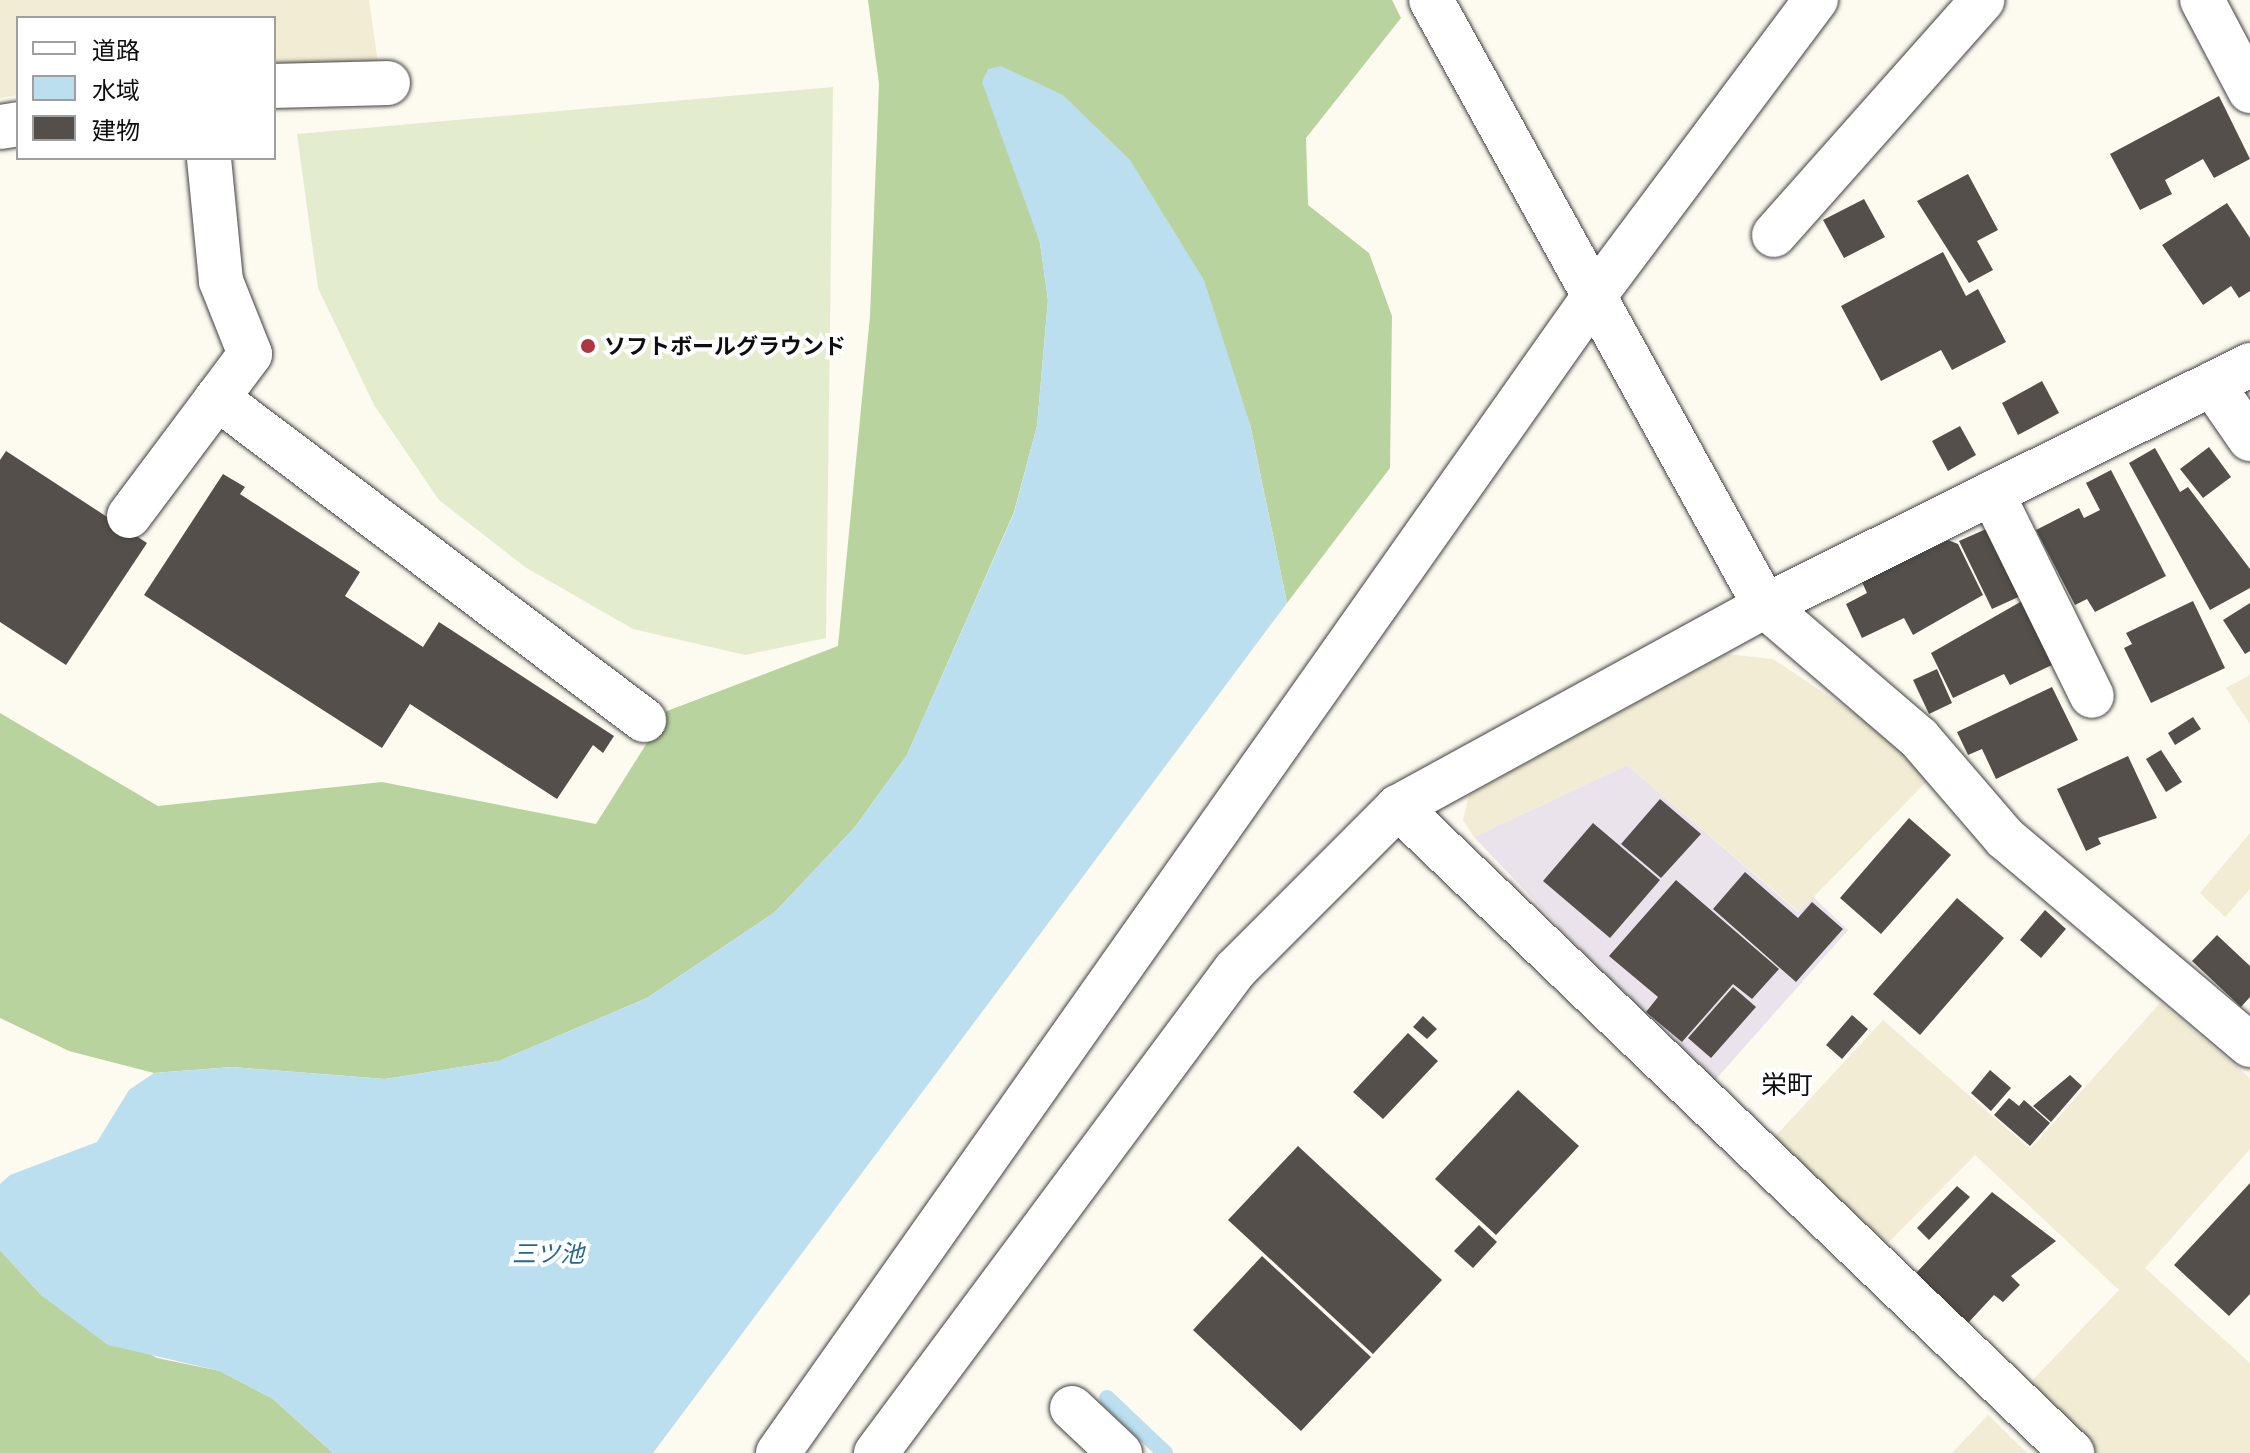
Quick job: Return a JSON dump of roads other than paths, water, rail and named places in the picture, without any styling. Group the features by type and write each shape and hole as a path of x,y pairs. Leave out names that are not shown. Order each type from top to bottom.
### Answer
{"street":[{"path":"1431,0 1765,606 1919,738 2005,838 2250,1045"},
{"path":"778,1453 1595,295 1816,0"},
{"path":"1774,235 1983,0"},
{"path":"2202,0 2250,91"},
{"path":"276,86 388,83"},
{"path":"129,516 250,354 221,281 209,160"},
{"path":"876,1453 1235,970 1398,807 1765,606 2231,375 2250,439"},
{"path":"217,398 644,720"},
{"path":"1992,493 2092,696"},
{"path":"1398,807 2072,1453"},
{"path":"1072,1408 1120,1453"}],"water":[{"name":"三ツ池","path":"1001,66 1063,95 1130,160 1204,280 1250,424 1287,603 653,1453 333,1453 273,1399 220,1371 108,1345 42,1296 0,1250 0,1184 10,1175 97,1142 129,1090 154,1073 232,1067 385,1079 499,1061 647,998 775,912 855,827 907,755 1014,513 1037,426 1048,300 1040,243 982,82 988,69"}],"waterway":[{"path":"1107,1398 1165,1453"}],"place":[{"name":"ソフトボールグラウンド","path":"588,346"}],"district":[{"name":"栄町","path":"1787,1085"}]}
